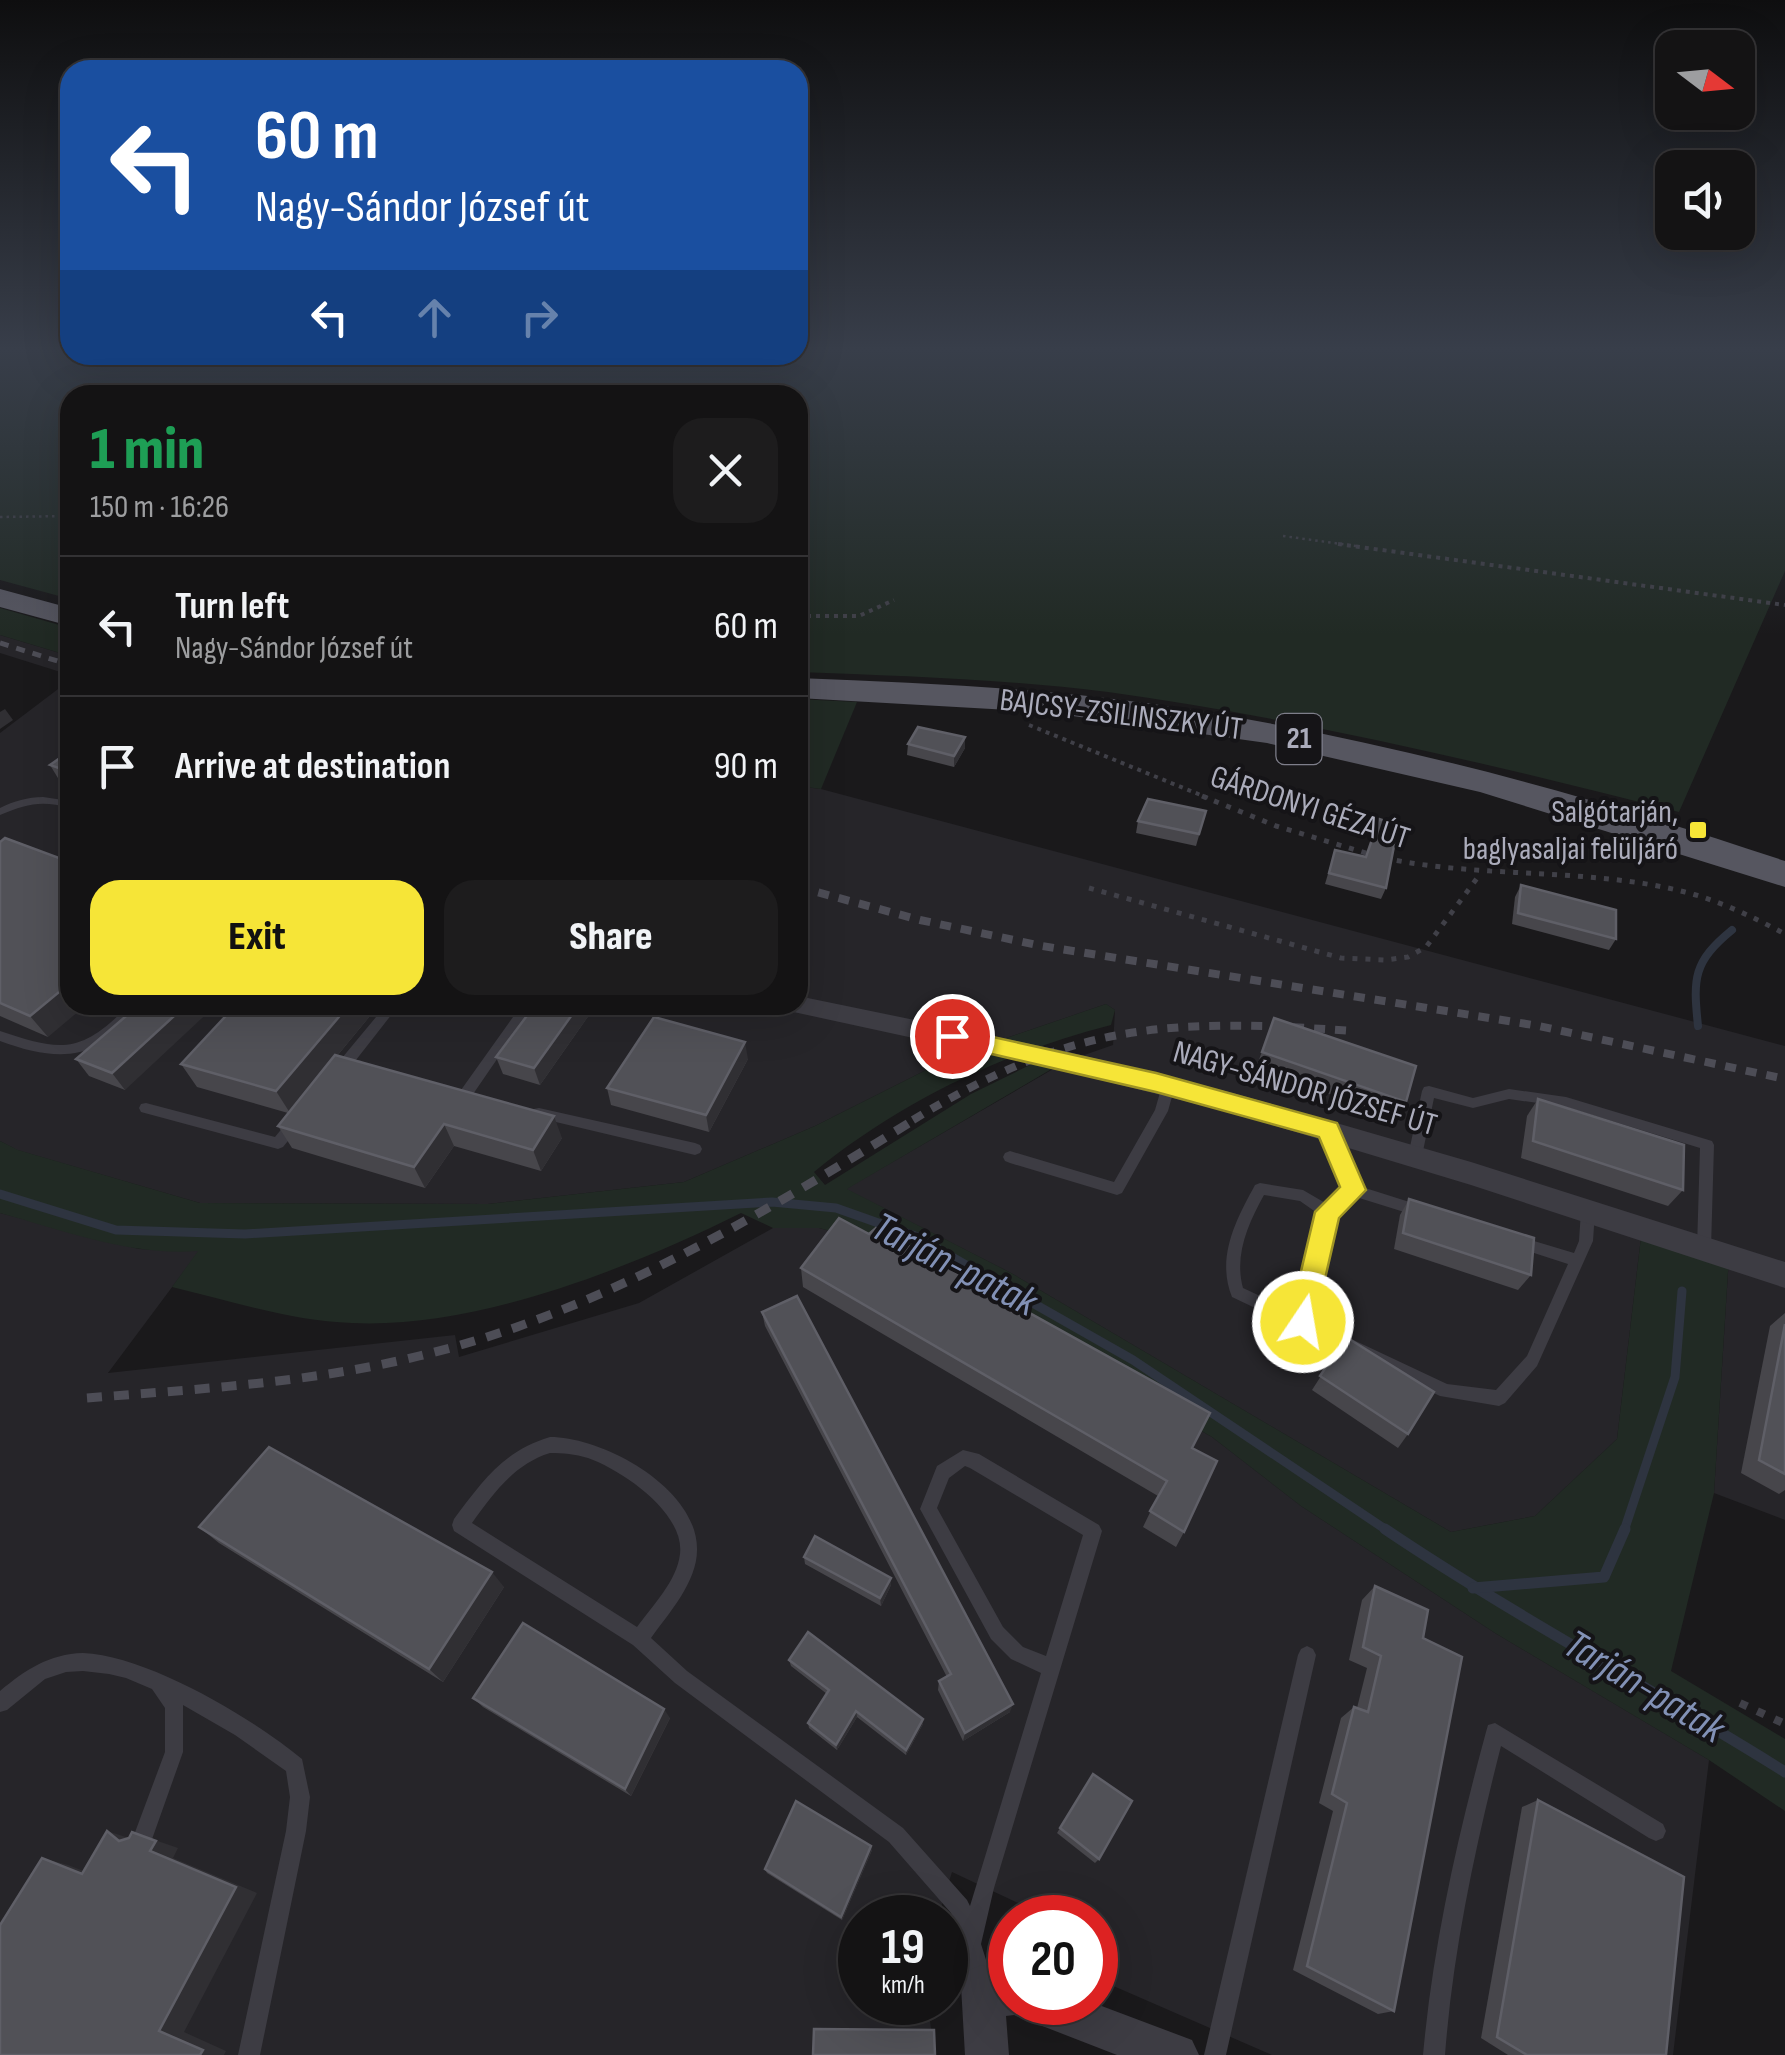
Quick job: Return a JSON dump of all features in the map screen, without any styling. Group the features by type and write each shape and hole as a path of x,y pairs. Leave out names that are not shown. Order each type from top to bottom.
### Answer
{"main road":[{"path":"0,598 60,614"},
{"name":"BAJCSY-ZSILINSZKY ÚT","path":"808,689 1071,705 1188,719 1305,740 1504,786 1785,874"}],"street":[{"name":"NAGY-SÁNDOR JÓZSEF ÚT","path":"808,1006 1038,1054 1168,1086 1415,1156 1785,1274"},
{"path":"987,2055 988,1976"},
{"path":"1094,2025 1177,2055"}],"lane":[{"path":"0,812 12,805 42,799 60,803"},
{"path":"0,1036 40,1052 62,1053 88,1045 128,1015"},
{"path":"336,1075 385,1015"},
{"path":"464,1096 519,1015"},
{"path":"347,1062 380,1072"},
{"path":"430,1086 483,1100"},
{"path":"1010,1157 1118,1189 1161,1111 1168,1086"},
{"path":"1415,1156 1430,1091 1473,1103 1509,1094 1566,1102 1672,1133 1707,1146 1704,1248"},
{"path":"146,1108 278,1142 301,1116"},
{"path":"522,1109 695,1149"},
{"path":"1328,1130 1354,1190 1428,1214"},
{"path":"1328,1212 1303,1196 1260,1189 1240,1226 1230,1275 1237,1292 1446,1391 1499,1398 1532,1362 1586,1241 1588,1211"},
{"path":"1303,1322 1328,1212 1354,1190"},
{"path":"1503,1237 1577,1260"},
{"path":"639,1639 686,1566 690,1540 677,1514 650,1485 600,1454 552,1444 520,1458 504,1470 460,1525 639,1639 681,1677 896,1835 955,1899 988,1976"},
{"path":"988,1976 984,1888 1093,1531 973,1460 963,1458 941,1475 928,1500 929,1511 996,1633 1017,1653 1051,1668"},
{"path":"1215,2055 1307,1655"},
{"path":"2,1698 62,1663 105,1665 134,1672 198,1704 295,1766 300,1796 296,1831 248,2055"},
{"path":"144,1835 174,1752 174,1705 159,1685"},
{"path":"1434,2055 1436,2017 1470,1822 1494,1732 1656,1831"}],"path":[{"path":"0,517 60,516"},
{"path":"1282,536 1785,605"},
{"path":"808,616 859,616 894,600"},
{"name":"GÁRDONYI GÉZA ÚT","path":"1023,722 1276,826 1410,865 1481,876 1667,888 1726,906 1785,934"},
{"path":"1089,888 1327,954 1372,960 1415,954 1428,947 1452,908 1481,876"},
{"path":"1740,1703 1785,1724"}],"shaded area":[{"path":"0,443 60,443 60,596 0,580"},
{"path":"808,443 1785,443 1785,571 1679,812 1395,744 1252,715 1108,692 808,672"},
{"path":"0,608 60,625 60,653 0,635"},
{"path":"0,635 60,653 60,672 0,653"},
{"path":"60,688 60,1015 808,1015 808,787 1785,1046 1785,1520 1714,1493 1729,1257 1642,1229 1617,1439 1535,1516 1451,1532 1011,1273 846,1189 1067,1061 1113,1045 1115,1010 1106,1004 954,1056 815,1126 684,1182 488,1204 200,1203 17,1150 0,1141 0,733"},
{"path":"808,700 857,702 821,789 808,787"},
{"path":"1106,1004 1115,1010 1111,1025 1032,1050 955,1082 882,1123 814,1172 825,1185 971,1094 1032,1064 1055,1067 847,1189 1011,1273 1451,1532 1535,1516 1617,1439 1642,1229 1729,1256 1714,1493 1671,1671 1785,1739 1785,1811 1709,1760 1495,1633 1301,1506 1212,1437 861,1239 819,1228 773,1228 741,1213 651,1254 552,1291 450,1316 352,1323 284,1314 172,1287 198,1251 123,1246 0,1213 0,1141 18,1150 200,1203 488,1204 684,1182 815,1126 954,1056"},
{"path":"0,1213 139,1249 199,1251 108,1373 455,1335 459,1357 639,1303 773,1228 819,1228 861,1239 1212,1437 1301,1506 1495,1633 1709,1760 1673,2055 1272,2055 1118,1988 1118,1895 1001,1895 952,1872 945,1895 838,1895 838,2025 931,2025 934,2055 0,2055"}],"building":[{"path":"918,727 965,737 954,756 908,744"},
{"path":"1148,799 1206,811 1199,834 1138,821"},
{"path":"1379,819 1398,825 1386,888 1329,873 1335,850 1366,857"},
{"path":"5,838 60,858 60,991 30,1016 0,1003 0,842"},
{"path":"1521,885 1616,910 1616,939 1518,913"},
{"path":"127,1015 175,1015 112,1073 76,1059"},
{"path":"227,1015 341,1015 276,1091 181,1064"},
{"path":"528,1015 572,1015 534,1068 496,1057"},
{"path":"654,1017 745,1042 706,1115 607,1088"},
{"path":"1274,1018 1416,1066 1406,1102 1262,1052"},
{"path":"335,1055 554,1116 533,1150 444,1124 414,1167 278,1126"},
{"path":"1538,1099 1684,1145 1683,1190 1533,1141"},
{"path":"1409,1199 1534,1238 1531,1275 1403,1233"},
{"path":"839,1218 869,1234 876,1228 1210,1413 1192,1448 1217,1461 1184,1532 1150,1511 1167,1481 801,1268"},
{"path":"797,1296 1013,1704 965,1733 939,1681 951,1674 762,1312"},
{"path":"1785,1324 1785,1474 1759,1460"},
{"path":"1346,1337 1434,1392 1408,1434 1320,1376"},
{"path":"269,1447 492,1572 429,1669 199,1527"},
{"path":"815,1536 891,1578 880,1598 804,1557"},
{"path":"1375,1586 1428,1610 1423,1638 1462,1657 1394,2011 1307,1966 1347,1803 1332,1794 1354,1707 1368,1712 1381,1656 1363,1647"},
{"path":"523,1623 664,1709 625,1789 473,1698"},
{"path":"808,1632 923,1719 906,1750 856,1711 836,1745 808,1723 829,1690 789,1660"},
{"path":"1093,1774 1132,1801 1099,1859 1060,1828"},
{"path":"1538,1800 1684,1877 1666,2055 1527,2055 1497,2037"},
{"path":"796,1801 871,1846 850,1895 838,1895 838,1915 765,1869"},
{"path":"107,1831 119,1841 129,1838 132,1832 156,1841 150,1851 236,1887 159,2031 203,2050 200,2055 0,2055 0,1925 42,1858 82,1874"},
{"path":"814,2029 934,2030 935,2055 813,2055"}],"waterway":[{"path":"1698,1026 1699,972 1710,952 1732,930"},
{"name":"Tarján-patak","path":"0,1194 116,1230 245,1234 772,1202 836,1208 915,1236 1133,1360 1385,1529"},
{"path":"1624,1531 1675,1377 1682,1291"},
{"name":"Tarján-patak","path":"1385,1529 1476,1588"},
{"path":"1476,1588 1604,1577 1625,1529"},
{"name":"Tarján-patak","path":"1476,1588 1785,1772"}],"railway":[{"path":"0,643 60,662"},
{"path":"808,890 920,920 1042,946 1539,1026 1785,1079"},
{"path":"913,1120 1024,1063 1075,1045 1125,1034 1230,1026 1354,1031"},
{"path":"87,1398 337,1373 486,1337 551,1314 677,1257 799,1190 917,1118"}],"place":[{"name":"Salgótarján, baglyasaljai felüljáró","path":"1698,830"}],"route":[{"path":"952,1036 1156,1082 1328,1130 1354,1190 1328,1212 1303,1322"}]}
